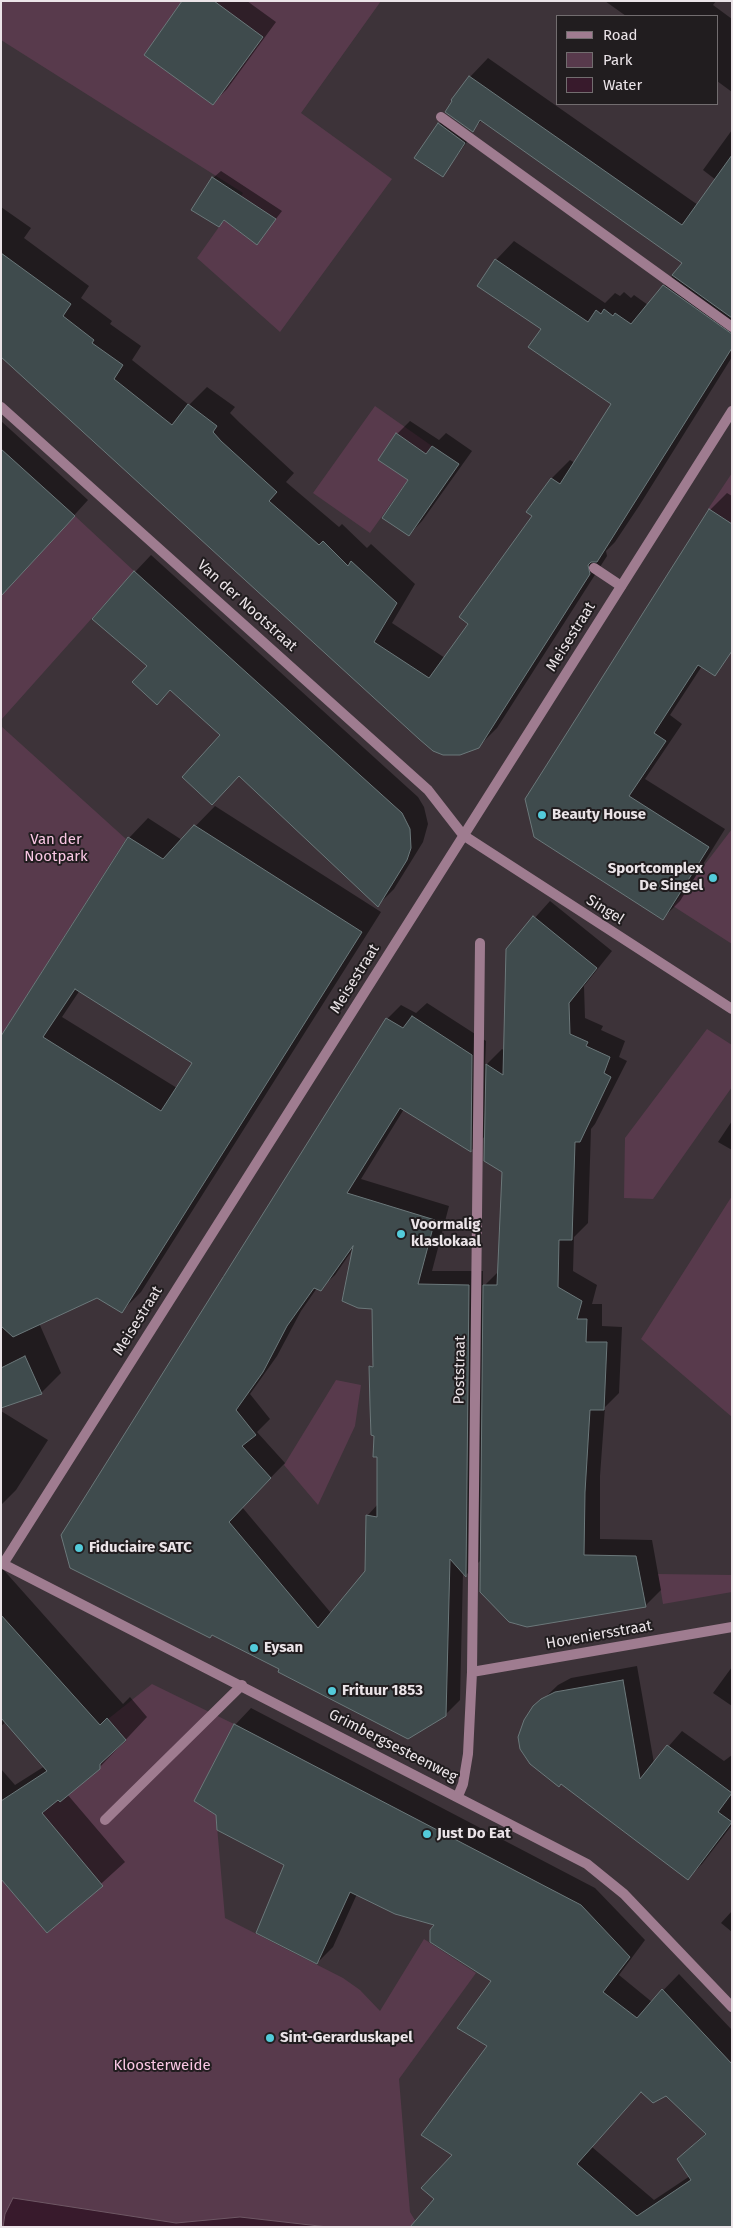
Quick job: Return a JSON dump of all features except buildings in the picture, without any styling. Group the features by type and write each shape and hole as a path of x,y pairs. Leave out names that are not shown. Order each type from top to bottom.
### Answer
{"street":[{"path":"441,117 732,327"},
{"name":"Van der Nootstraat","path":"1,407 428,790 463,835"},
{"name":"Meisestraat","path":"2,1563 732,411"},
{"path":"594,568 622,586"},
{"name":"Singel","path":"463,835 732,1009"},
{"name":"Poststraat","path":"458,1796 463,1784 468,1754 472,1672 480,943"},
{"name":"Grimbergsesteenweg","path":"2,1563 574,1856 607,1878 732,2007"},
{"name":"Hoveniersstraat","path":"472,1672 732,1627"},
{"path":"105,1820 242,1685"}],"green space":[{"path":"1,1 381,1 301,113 392,179 280,332 197,258 243,193 1,40"},
{"path":"375,406 432,446 370,533 313,493"},
{"path":"732,473 732,524 708,509"},
{"path":"75,516 134,571 1,720 1,596"},
{"name":"Van der Nootpark","path":"1,726 126,839 1,1036"},
{"name":"Sportcomplex De Singel","path":"732,829 732,944 673,906"},
{"path":"707,1029 732,1045 732,1087 653,1199 624,1198 625,1138"},
{"path":"732,1196 732,1417 641,1339"},
{"path":"336,1380 361,1385 355,1426 318,1505 284,1465"},
{"path":"658,1574 732,1575 732,1592 663,1604"},
{"name":"Kloosterweide","path":"152,1684 234,1724 194,1801 216,1815 225,1918 343,1978 360,1990 380,2011 424,1939 476,1973 399,2079 410,2212 419,2227 1,2227 1,1852 54,1803 100,1769 100,1755 111,1754 126,1741 108,1719"}],"water":[{"path":"13,2198 176,2223 240,2217 328,2227 3,2227 5,2214"}],"place":[{"name":"Beauty House","path":"542,815"},
{"name":"Sportcomplex De Singel","path":"713,878"},
{"name":"Voormalig klaslokaal","path":"401,1234"},
{"name":"Fiduciaire SATC","path":"79,1548"},
{"name":"Eysan","path":"254,1648"},
{"name":"Frituur 1853","path":"332,1691"},
{"name":"Just Do Eat","path":"427,1834"},
{"name":"Sint-Gerarduskapel","path":"270,2038"}]}
